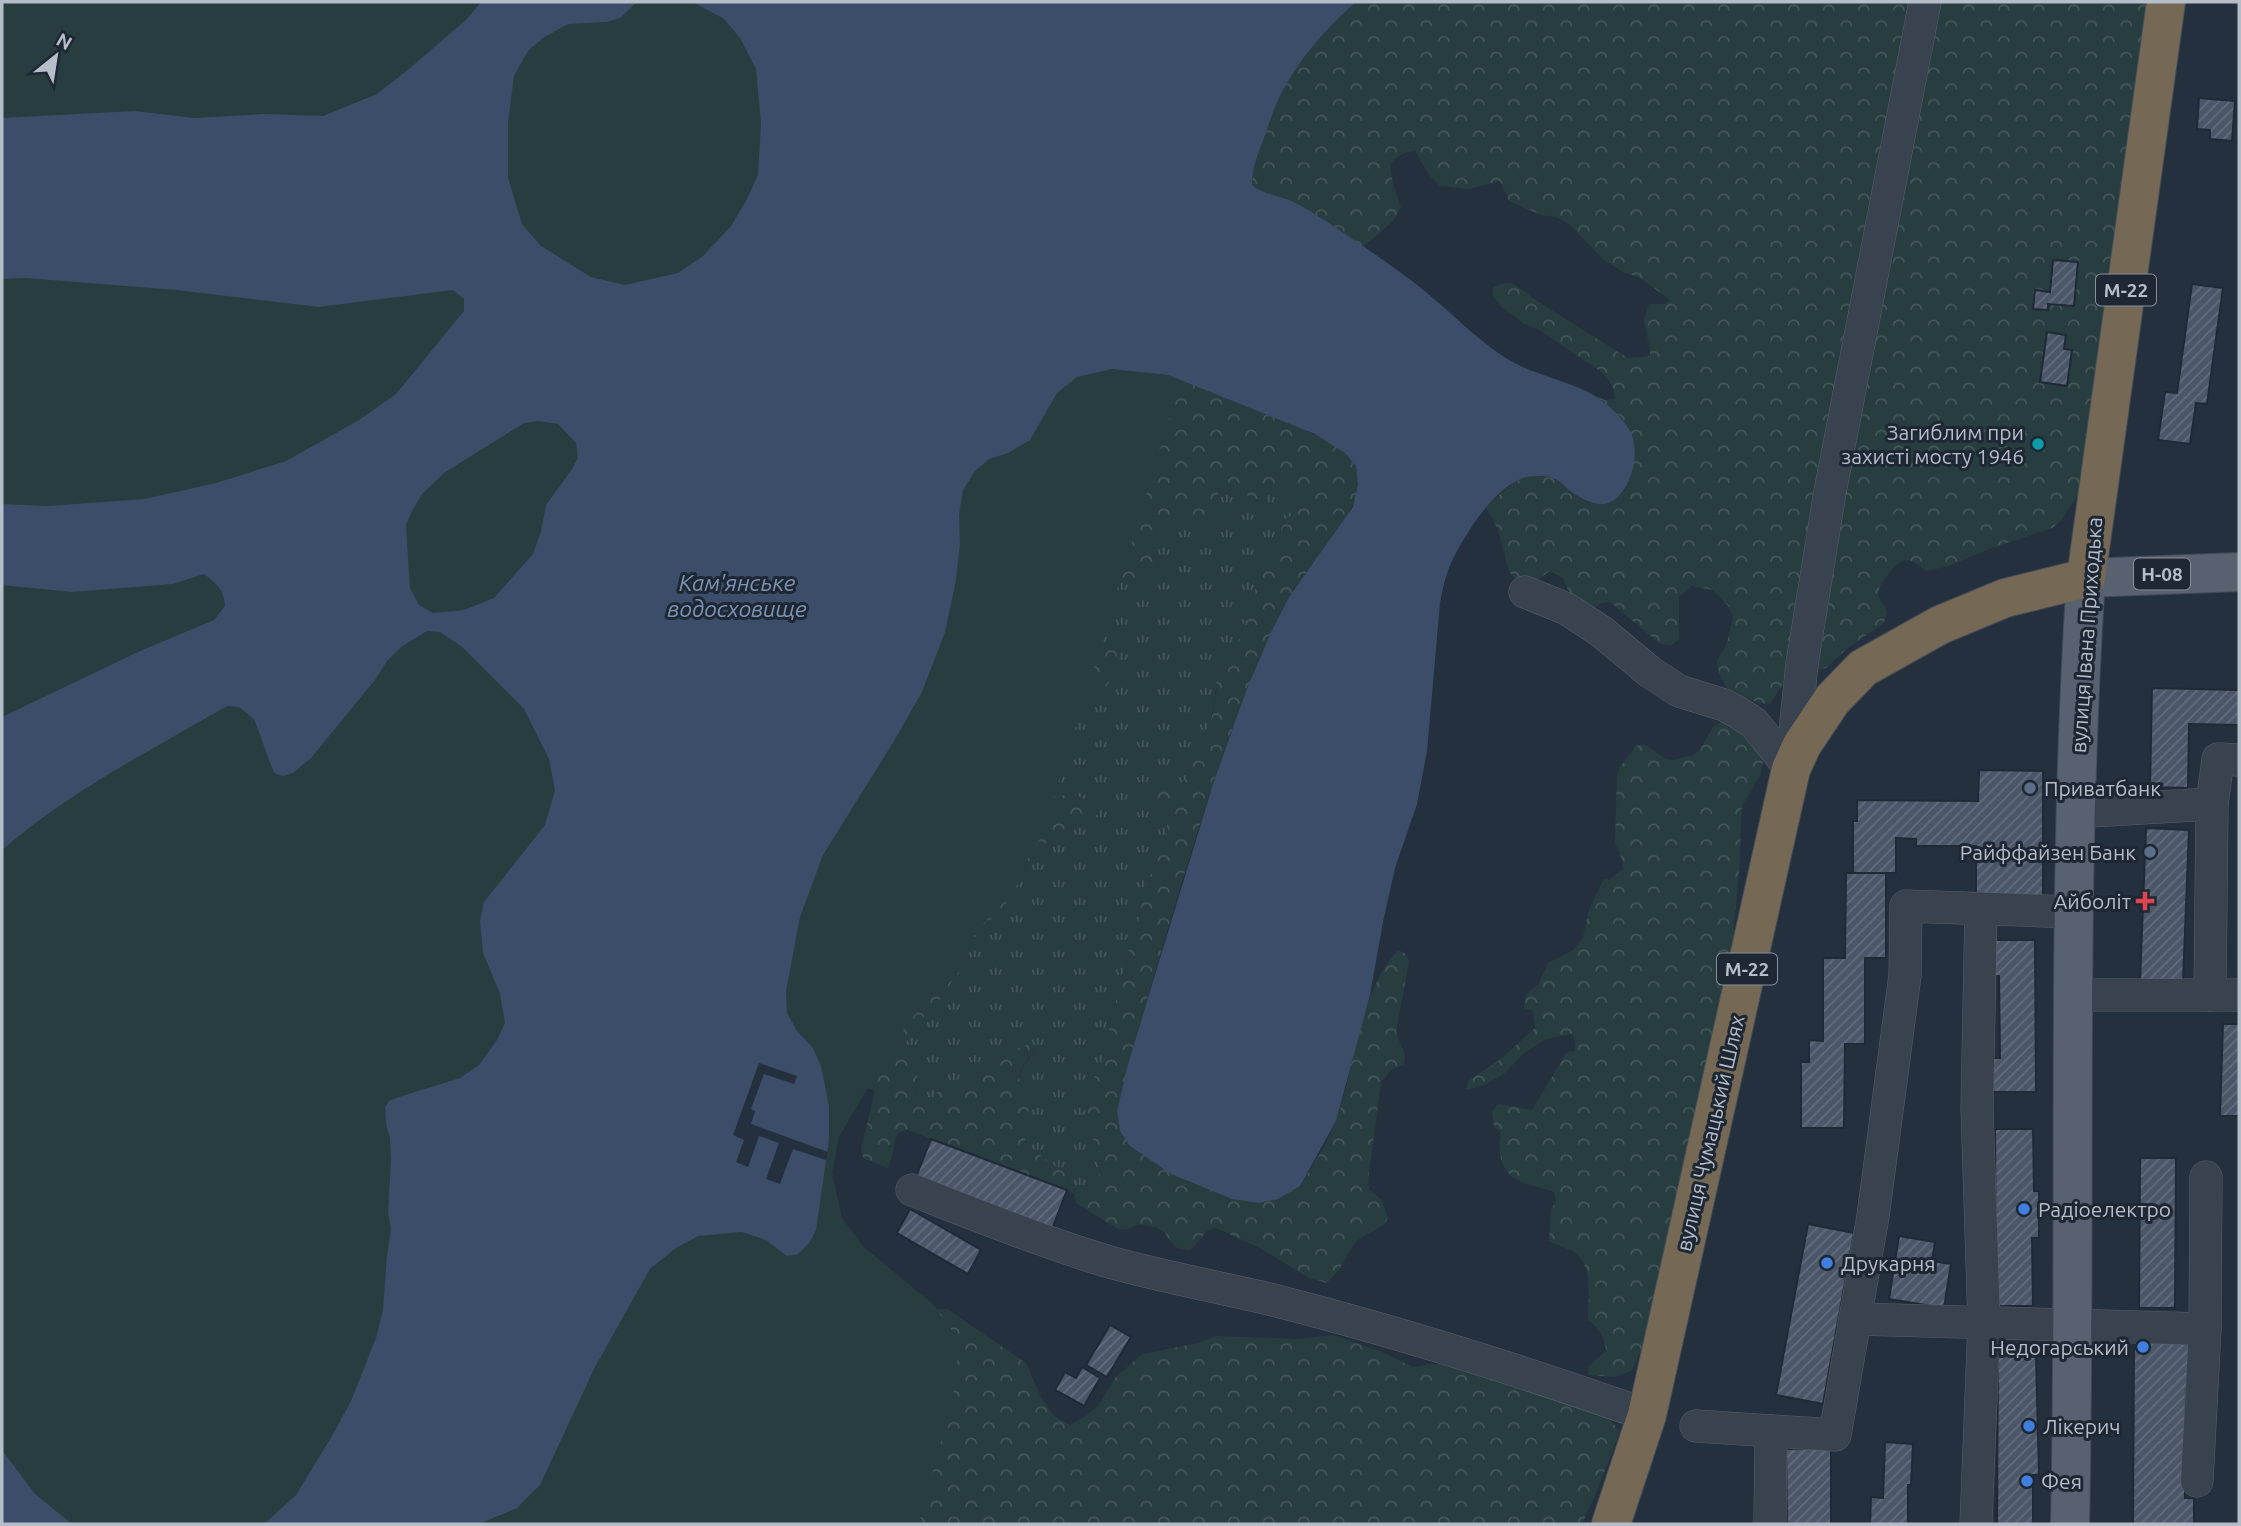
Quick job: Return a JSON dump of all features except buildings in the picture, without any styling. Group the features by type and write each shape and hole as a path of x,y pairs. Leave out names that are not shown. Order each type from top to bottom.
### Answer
{"highway":[{"name":"вулиця Івана Приходька","path":"2086,578 2166,2"},
{"name":"вулиця Чумацький Шлях","path":"1611,1524 1647,1415 1791,769 1802,745 1832,700 1863,668 1940,625 2006,598 2086,578"}],"main road":[{"name":"Н-08","path":"2086,578 2239,572"},
{"name":"вулиця Івана Приходька","path":"2070,1524 2074,812 2078,688 2086,578"}],"street":[{"path":"1791,769 1802,664 1830,492 1926,2"},
{"path":"1525,592 1567,609 1602,632 1650,672 1679,691 1740,713 1754,723 1791,769"},
{"path":"2073,995 2225,995 2212,803 2218,759 2239,761"},
{"path":"2074,812 2212,803"},
{"path":"1696,1426 1835,1435 1873,1216 1905,975 1906,906 2073,912"},
{"path":"1976,1524 1984,1323 1977,1108 1981,909"},
{"path":"2197,1481 2205,1329 2206,1177"},
{"path":"912,1190 1049,1242 1109,1261 1278,1302 1447,1349 1548,1380 1647,1415"},
{"path":"1855,1319 2205,1329"},
{"path":"1770,1524 1771,1431"}],"green space":[{"path":"2,2 1310,2 1266,101 1043,833 1012,886 895,1041 839,1137 832,1173 842,1218 864,1247 933,1304 957,1338 957,1379 919,1524 2,1524"},
{"path":"1356,2 2152,2 2078,495 2061,521 2052,528 1989,549 1949,566 1926,571 1909,560 1900,562 1879,589 1879,597 1887,612 1884,623 1849,647 1826,668 1785,680 1770,704 1758,703 1727,688 1719,673 1717,661 1727,643 1733,618 1729,607 1713,590 1691,586 1679,597 1679,639 1671,646 1659,643 1610,602 1601,603 1592,610 1582,605 1570,593 1563,578 1550,571 1531,584 1517,579 1510,572 1498,532 1485,507 1514,482 1533,475 1554,478 1582,499 1597,504 1629,428 1602,403 1571,383 1605,400 1615,399 1612,385 1603,373 1538,329 1524,324 1502,307 1493,296 1493,288 1510,283 1517,286 1628,358 1650,356 1644,320 1649,304 1665,304 1670,300 1639,277 1625,273 1604,260 1569,224 1509,201 1500,181 1469,189 1440,186 1430,176 1415,151 1401,155 1390,165 1401,207 1393,221 1363,247 1294,202 1258,190 1252,185 1258,155 1286,84 1313,46"},
{"path":"1168,375 1301,428 1346,455 1356,467 1358,483 1355,499 1335,535 1288,599 1249,684 1202,817 1128,1064 1300,1186 1325,1145 1336,1120 1374,987 1398,950 1406,954 1409,962 1396,1032 1405,1056 1404,1065 1392,1069 1381,1082 1368,1181 1369,1189 1382,1200 1388,1218 1384,1225 1354,1244 1339,1270 1327,1283 1309,1278 1260,1248 1216,1228 1207,1231 1190,1251 1175,1247 1164,1232 1156,1227 1138,1224 1127,1230 1118,1229 1076,1203 1074,1194 1082,1192 1088,1199 1095,1196 1099,1163 1088,1125 1086,1099 1091,1082 1109,1050 1109,1029 1139,920 1143,893 1167,836 1167,823 1153,811 1149,803 1152,794 1162,782 1179,784 1187,779 1212,717 1217,686 1215,676 1219,668 1233,657 1263,566 1273,551 1285,519 1293,515 1300,498 1297,489 1277,482 1266,494 1266,502 1257,502 1226,481 1219,487 1215,522 1202,531 1193,530 1178,517 1169,519 1156,529 1157,563 1147,585 1135,587 1103,573 1083,647 1100,647 1108,643 1116,647 1118,664 1115,674 1105,688 1086,690 1046,797 1072,794 1096,804 1100,812 1093,818 1056,832 1029,862 1008,901 975,937 966,961 905,1043 906,1056 918,1068 916,1099 923,1105 931,1102 941,1088 983,1075 995,1061 1030,1044 1034,1051 1019,1075 1021,1086 1030,1101 1026,1144 1068,1176 1067,1190 908,1130 899,1132 888,1168 863,1158 861,1149 875,1091 821,1066"},
{"path":"1226,481 1266,494 1277,481 1297,489 1300,498 1293,515 1285,519 1273,551 1263,566 1233,657 1219,668 1212,717 1187,779 1153,811 1167,823 1167,836 1143,893 1139,920 1109,1029 1109,1050 1086,1099 1088,1125 1099,1167 1096,1196 1087,1199 1082,1192 1074,1194 1067,1190 1068,1176 1027,1145 1025,1136 1030,1101 1021,1087 1020,1076 1034,1052 1013,1050 995,1061 983,1075 941,1088 931,1102 923,1105 916,1100 918,1068 906,1056 905,1043 966,961 975,937 1008,901 1029,862 1056,832 1093,818 1046,797 1059,747 1108,643 1100,647 1083,647 1094,573 1157,569 1156,529 1169,519 1179,517 1193,530 1202,531 1215,522 1219,487"},
{"path":"1728,719 1764,754 1761,774 1742,806 1735,943 1724,996 1717,1012 1642,1348 1632,1370 1616,1377 1588,1375 1589,1366 1606,1351 1601,1334 1588,1320 1585,1265 1574,1252 1549,1241 1551,1209 1556,1202 1554,1192 1518,1180 1506,1170 1500,1150 1501,1133 1494,1126 1492,1112 1498,1104 1532,1110 1567,1052 1575,1051 1572,1034 1546,1039 1524,1053 1505,1073 1484,1085 1466,1090 1468,1081 1502,1058 1535,1028 1533,1011 1524,1008 1525,998 1530,990 1538,985 1548,963 1578,945 1583,937 1589,909 1604,879 1609,880 1623,869 1615,842 1617,776 1620,767 1636,746 1645,744 1665,759 1674,760 1693,755 1700,750 1713,727"},
{"path":"947,1309 1026,1363 1041,1397 1054,1416 1070,1425 1099,1405 1115,1378 1142,1354 1198,1343 1215,1336 1297,1339 1333,1335 1380,1351 1413,1367 1431,1364 1485,1369 1607,1415 1620,1432 1582,1524 883,1524 926,1310"}],"water":[{"name":"Кам'янське водосховище","path":"481,2 637,2 620,18 607,22 568,24 543,38 528,51 514,76 508,123 508,178 522,224 541,246 591,277 625,285 678,273 703,256 731,226 758,175 761,123 756,69 740,38 724,19 693,2 1356,2 1313,46 1286,84 1258,155 1252,185 1296,203 1347,235 1409,279 1509,360 1572,385 1601,400 1631,432 1635,448 1634,464 1620,495 1607,503 1585,500 1549,477 1524,478 1512,484 1489,504 1456,553 1440,603 1427,751 1417,804 1395,868 1370,995 1336,1121 1300,1186 1278,1199 1259,1203 1232,1199 1171,1174 1130,1146 1120,1131 1117,1111 1128,1064 1213,784 1246,691 1289,597 1353,507 1358,484 1356,466 1346,454 1315,434 1168,375 1112,369 1077,377 1057,393 1030,440 1008,453 989,459 975,471 963,490 956,580 945,632 922,692 823,855 800,917 786,991 787,1013 797,1031 813,1048 821,1066 829,1106 829,1140 816,1230 810,1242 798,1254 787,1256 766,1240 742,1232 698,1236 676,1248 650,1269 595,1367 540,1485 517,1508 479,1524 264,1524 296,1495 332,1436 351,1401 376,1338 383,1310 391,1229 388,1213 390,1138 385,1107 389,1101 399,1097 460,1078 479,1065 497,1040 505,1023 500,994 483,953 480,921 484,902 545,825 555,790 549,759 524,709 461,646 440,632 427,631 401,647 387,661 375,680 311,758 293,773 283,776 274,773 254,719 239,707 227,706 83,790 2,850 2,717 140,651 214,620 225,606 219,588 204,574 173,584 72,592 2,585 2,504 48,506 144,499 216,483 286,461 359,420 396,394 464,311 464,299 453,290 318,307 177,290 25,278 2,279 2,118 135,111 194,118 263,114 323,116 377,94 467,19","holes":["539,421 558,424 576,443 578,458 546,505 533,554 494,598 464,610 433,613 419,605 410,588 406,525 422,494 444,473 524,423"]},
{"path":"2,1450 35,1494 72,1524 2,1524"}],"pier":[{"path":"759,1063 797,1076 794,1084 764,1074 751,1109 755,1111 751,1124 828,1152 826,1160 793,1149 780,1184 766,1179 779,1143 759,1136 748,1167 736,1162 744,1140 733,1135"}],"place":[{"name":"Загиблим при захисті мосту 1946","path":"2038,444"},
{"name":"Приватбанк","path":"2030,788"},
{"name":"Райффайзен Банк","path":"2150,852"},
{"name":"Айболіт","path":"2145,901"},
{"name":"Радіоелектро","path":"2024,1209"},
{"name":"Друкарня","path":"1827,1263"},
{"name":"Недогарський","path":"2143,1347"},
{"name":"Лікерич","path":"2029,1426"},
{"name":"Фея","path":"2027,1481"}]}
